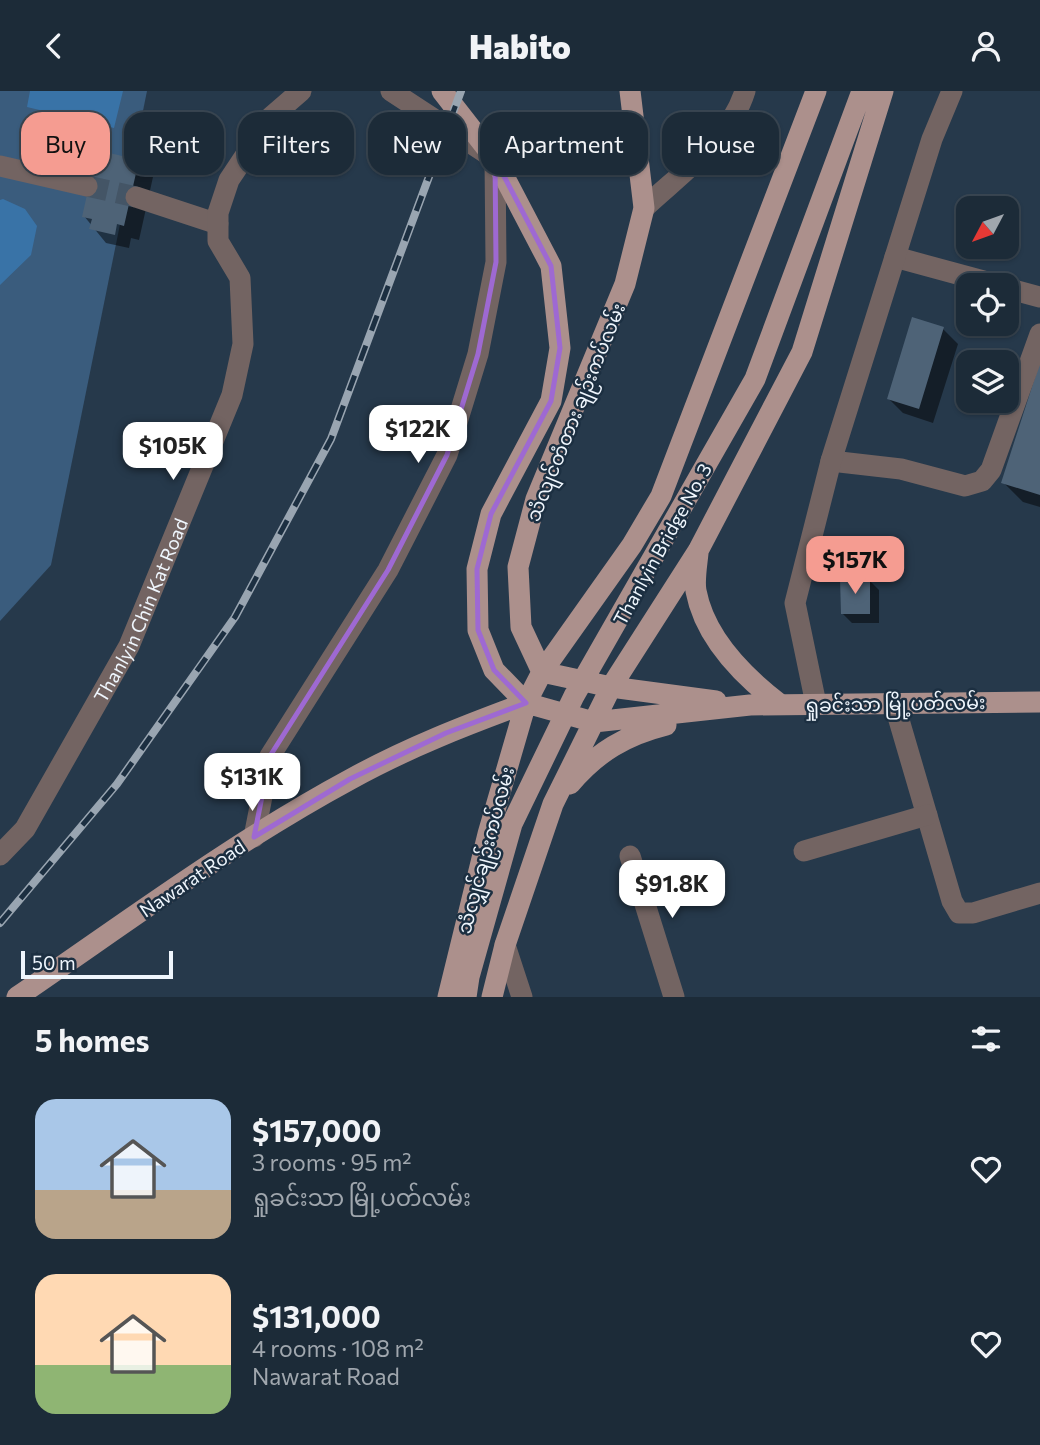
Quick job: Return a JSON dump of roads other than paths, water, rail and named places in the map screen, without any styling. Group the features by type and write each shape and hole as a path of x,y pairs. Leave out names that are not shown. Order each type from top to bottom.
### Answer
{"main road":[{"path":"442,91 480,140"},
{"name":"သံလျင်တံတား ချဉ်းကပ်လမ်း","path":"542,672 521,627 518,566 536,499 625,284 644,208 630,91"},
{"path":"611,687 542,672 632,545 661,496 816,91"},
{"name":"Thanlyin Bridge No. 3","path":"466,997 468,977 512,824 574,697 755,379 862,91"},
{"path":"492,997 505,945 553,804 611,687 698,551 802,352 883,91"},
{"path":"503,175 551,266 559,348 551,401 491,514 477,569 478,630 494,670 526,703 594,722"},
{"path":"698,551 696,591 716,641 755,686 781,705"},
{"name":"သံလျှင်ချဉ်းကပ်လမ်း","path":"448,997 488,834 526,703 542,672"},
{"name":"ရှုခင်းသာ မြို့ပတ်လမ်း","path":"611,687 750,705"},
{"name":"ရှုခင်းသာ မြို့ပတ်လမ်း","path":"594,722 750,705 1040,702"},
{"name":"Nawarat Road","path":"18,997 254,837 351,779 446,733 526,703"},
{"path":"553,804 582,770 611,746 636,733 750,705"}],"street":[{"name":"Thanlyin Chin Kat Road","path":"0,855 25,829 129,646 232,395 243,344 240,278 218,241 218,223 229,180 279,105 301,91"},
{"path":"391,91 480,149"},
{"path":"644,208 717,139 740,110 745,91"},
{"path":"816,704 794,603 831,461 932,139 952,91"},
{"path":"0,166 88,186"},
{"path":"254,837 270,756 388,570 447,455 478,354 496,262 495,175"},
{"path":"136,197 218,223"},
{"path":"895,257 956,274"},
{"path":"1019,291 1040,297"},
{"path":"831,461 901,469 965,486 982,481 991,470 1040,334"},
{"path":"894,703 952,901 959,913 973,913 1040,893"},
{"path":"804,851 927,815"},
{"path":"630,856 674,997"},
{"path":"505,945 522,997"}],"tunnel":[{"path":"87,186 136,197"}],"railway":[{"path":"0,923 117,784 235,617 331,439 461,91"}]}
